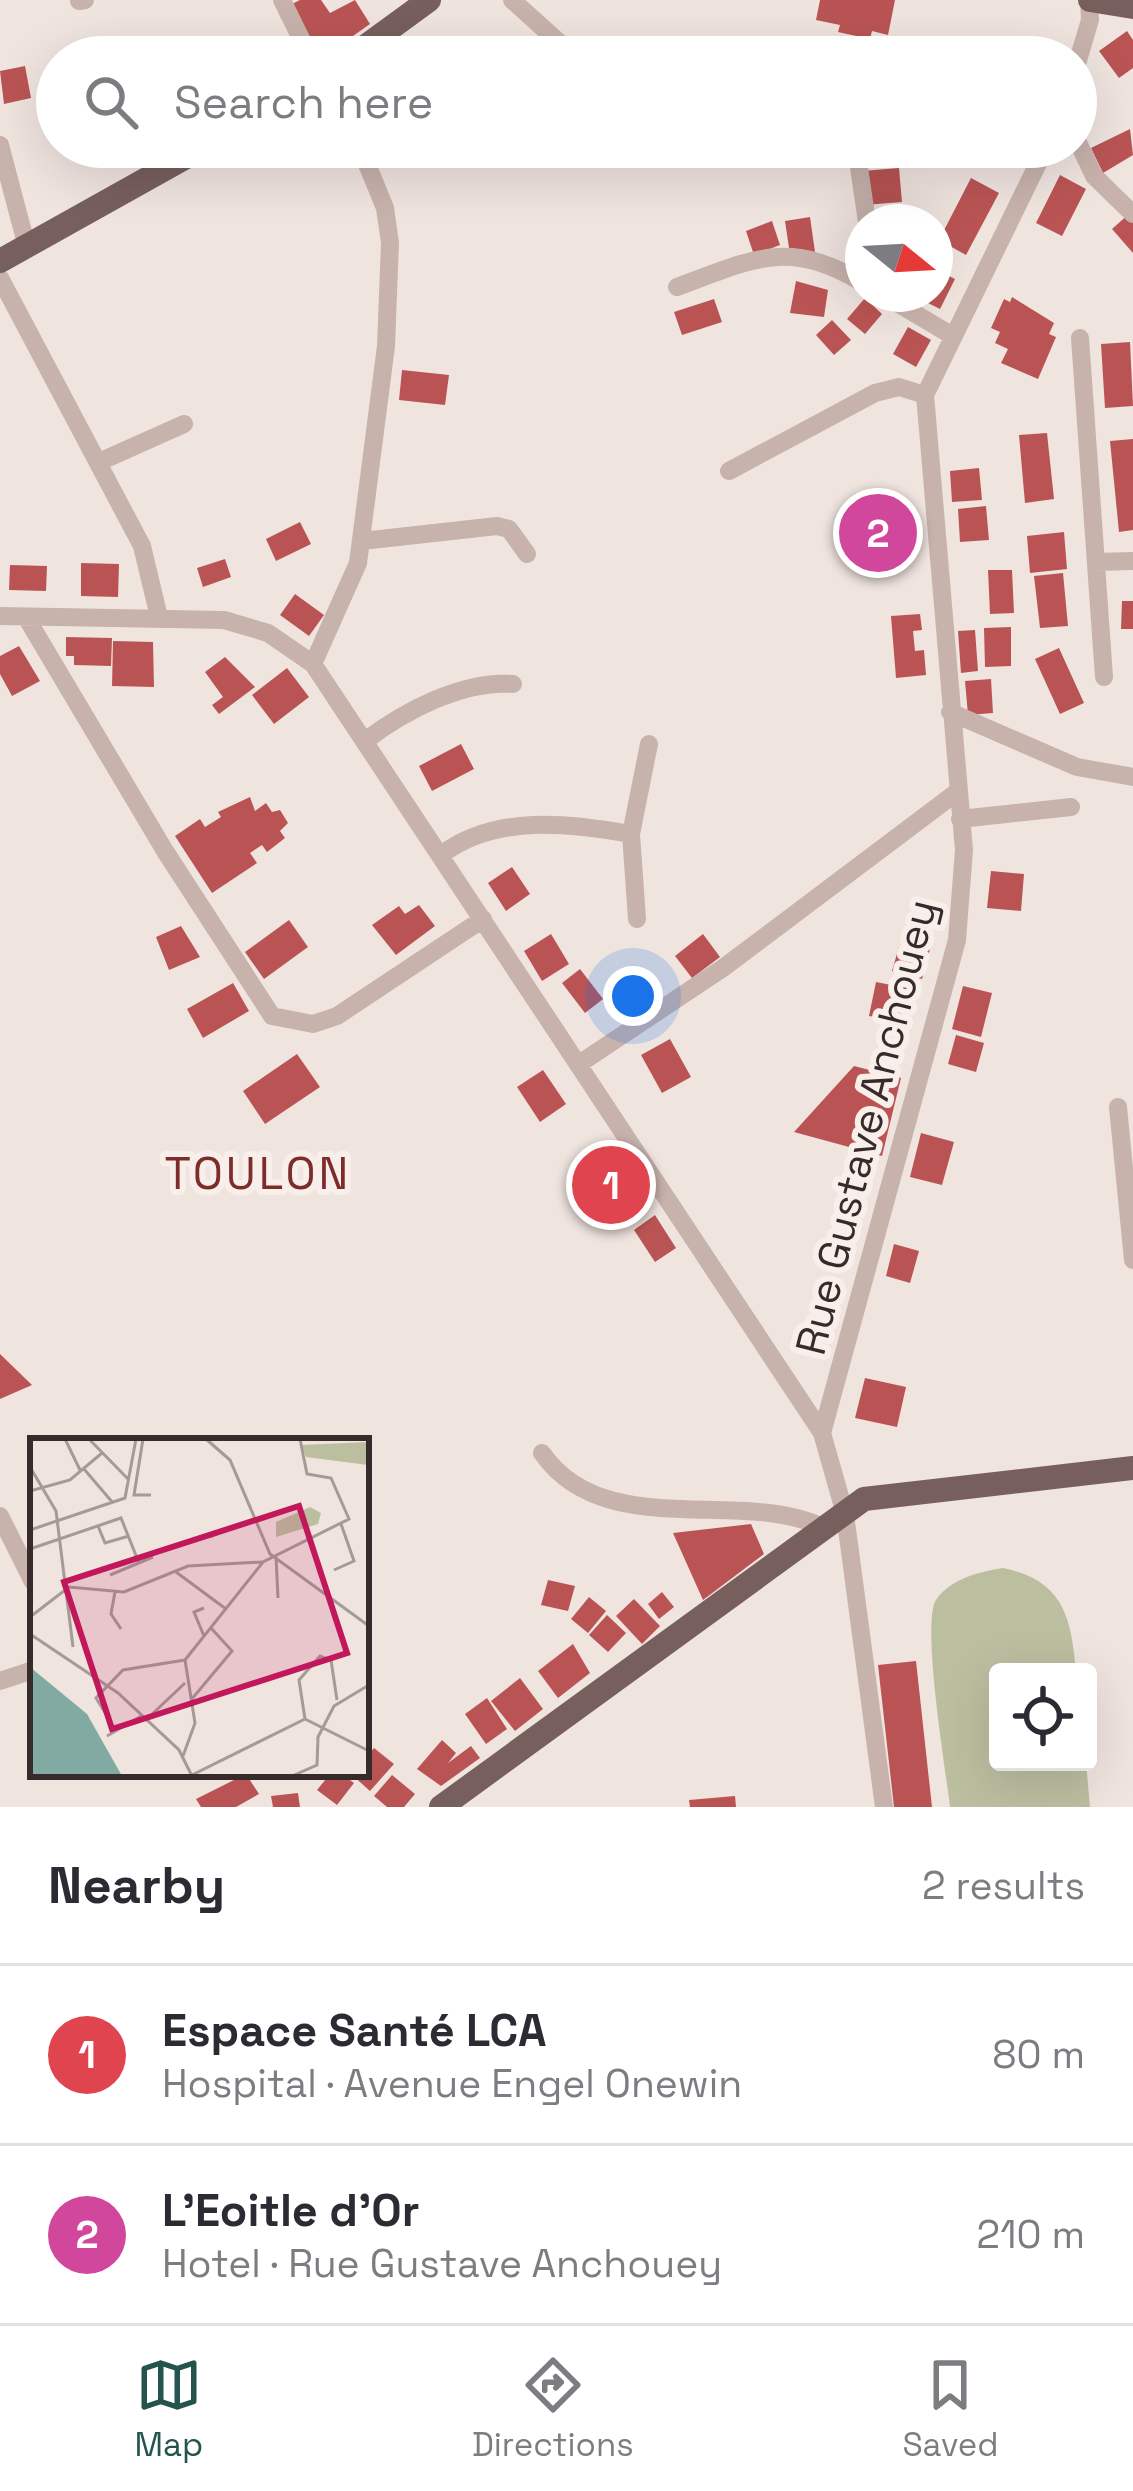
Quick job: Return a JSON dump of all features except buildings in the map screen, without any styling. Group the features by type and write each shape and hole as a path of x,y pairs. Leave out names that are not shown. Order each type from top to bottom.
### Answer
{"main road":[{"path":"380,36 429,0"},
{"path":"1090,0 1133,7"},
{"path":"0,261 167,168"},
{"path":"441,1807 864,1499 1133,1468"}],"street":[{"path":"282,0 300,36"},
{"path":"512,0 551,36"},
{"path":"1082,36 1090,0"},
{"path":"0,145 27,247"},
{"path":"314,664 358,562 384,366 390,243 385,208 369,168"},
{"path":"859,168 864,204"},
{"name":"Rue Gustave Anchouey","path":"822,1433 957,940 965,871 925,395 1035,168"},
{"path":"1090,168 1133,214"},
{"path":"677,287 776,254 807,255 845,273"},
{"path":"0,278 142,546 159,617"},
{"path":"913,312 951,334"},
{"path":"1081,338 1104,677"},
{"path":"729,471 875,393 899,387 925,395"},
{"path":"99,462 184,424"},
{"path":"362,541 497,526 509,529 527,554"},
{"path":"1096,562 1133,561"},
{"path":"0,616 159,617 249,626 314,664 822,1433 884,1807"},
{"path":"26,616 165,851 272,1016 313,1024 337,1016 483,919"},
{"path":"365,741 460,691 490,682 513,684"},
{"path":"950,712 1077,767 1133,777"},
{"path":"637,919 631,834 649,744"},
{"path":"579,1064 723,968 957,792"},
{"path":"960,819 1071,807"},
{"path":"441,855 473,836 501,829 556,823 631,834"},
{"path":"1118,1107 1133,1260"},
{"path":"542,1453 569,1480 638,1505 697,1513 787,1512 836,1522"},
{"path":"0,1516 30,1576"},
{"path":"0,1681 30,1674"}],"green space":[{"path":"1003,1568 1052,1592 1067,1618 1075,1663 989,1663 989,1771 1087,1771 1090,1807 950,1807 933,1666 932,1614 936,1600 950,1586"}],"place":[{"name":"L'Eoitle d'Or","path":"878,533"},
{"name":"Espace Santé LCA","path":"611,1185"}],"district":[{"name":"TOULON","path":"258,1173"}]}
